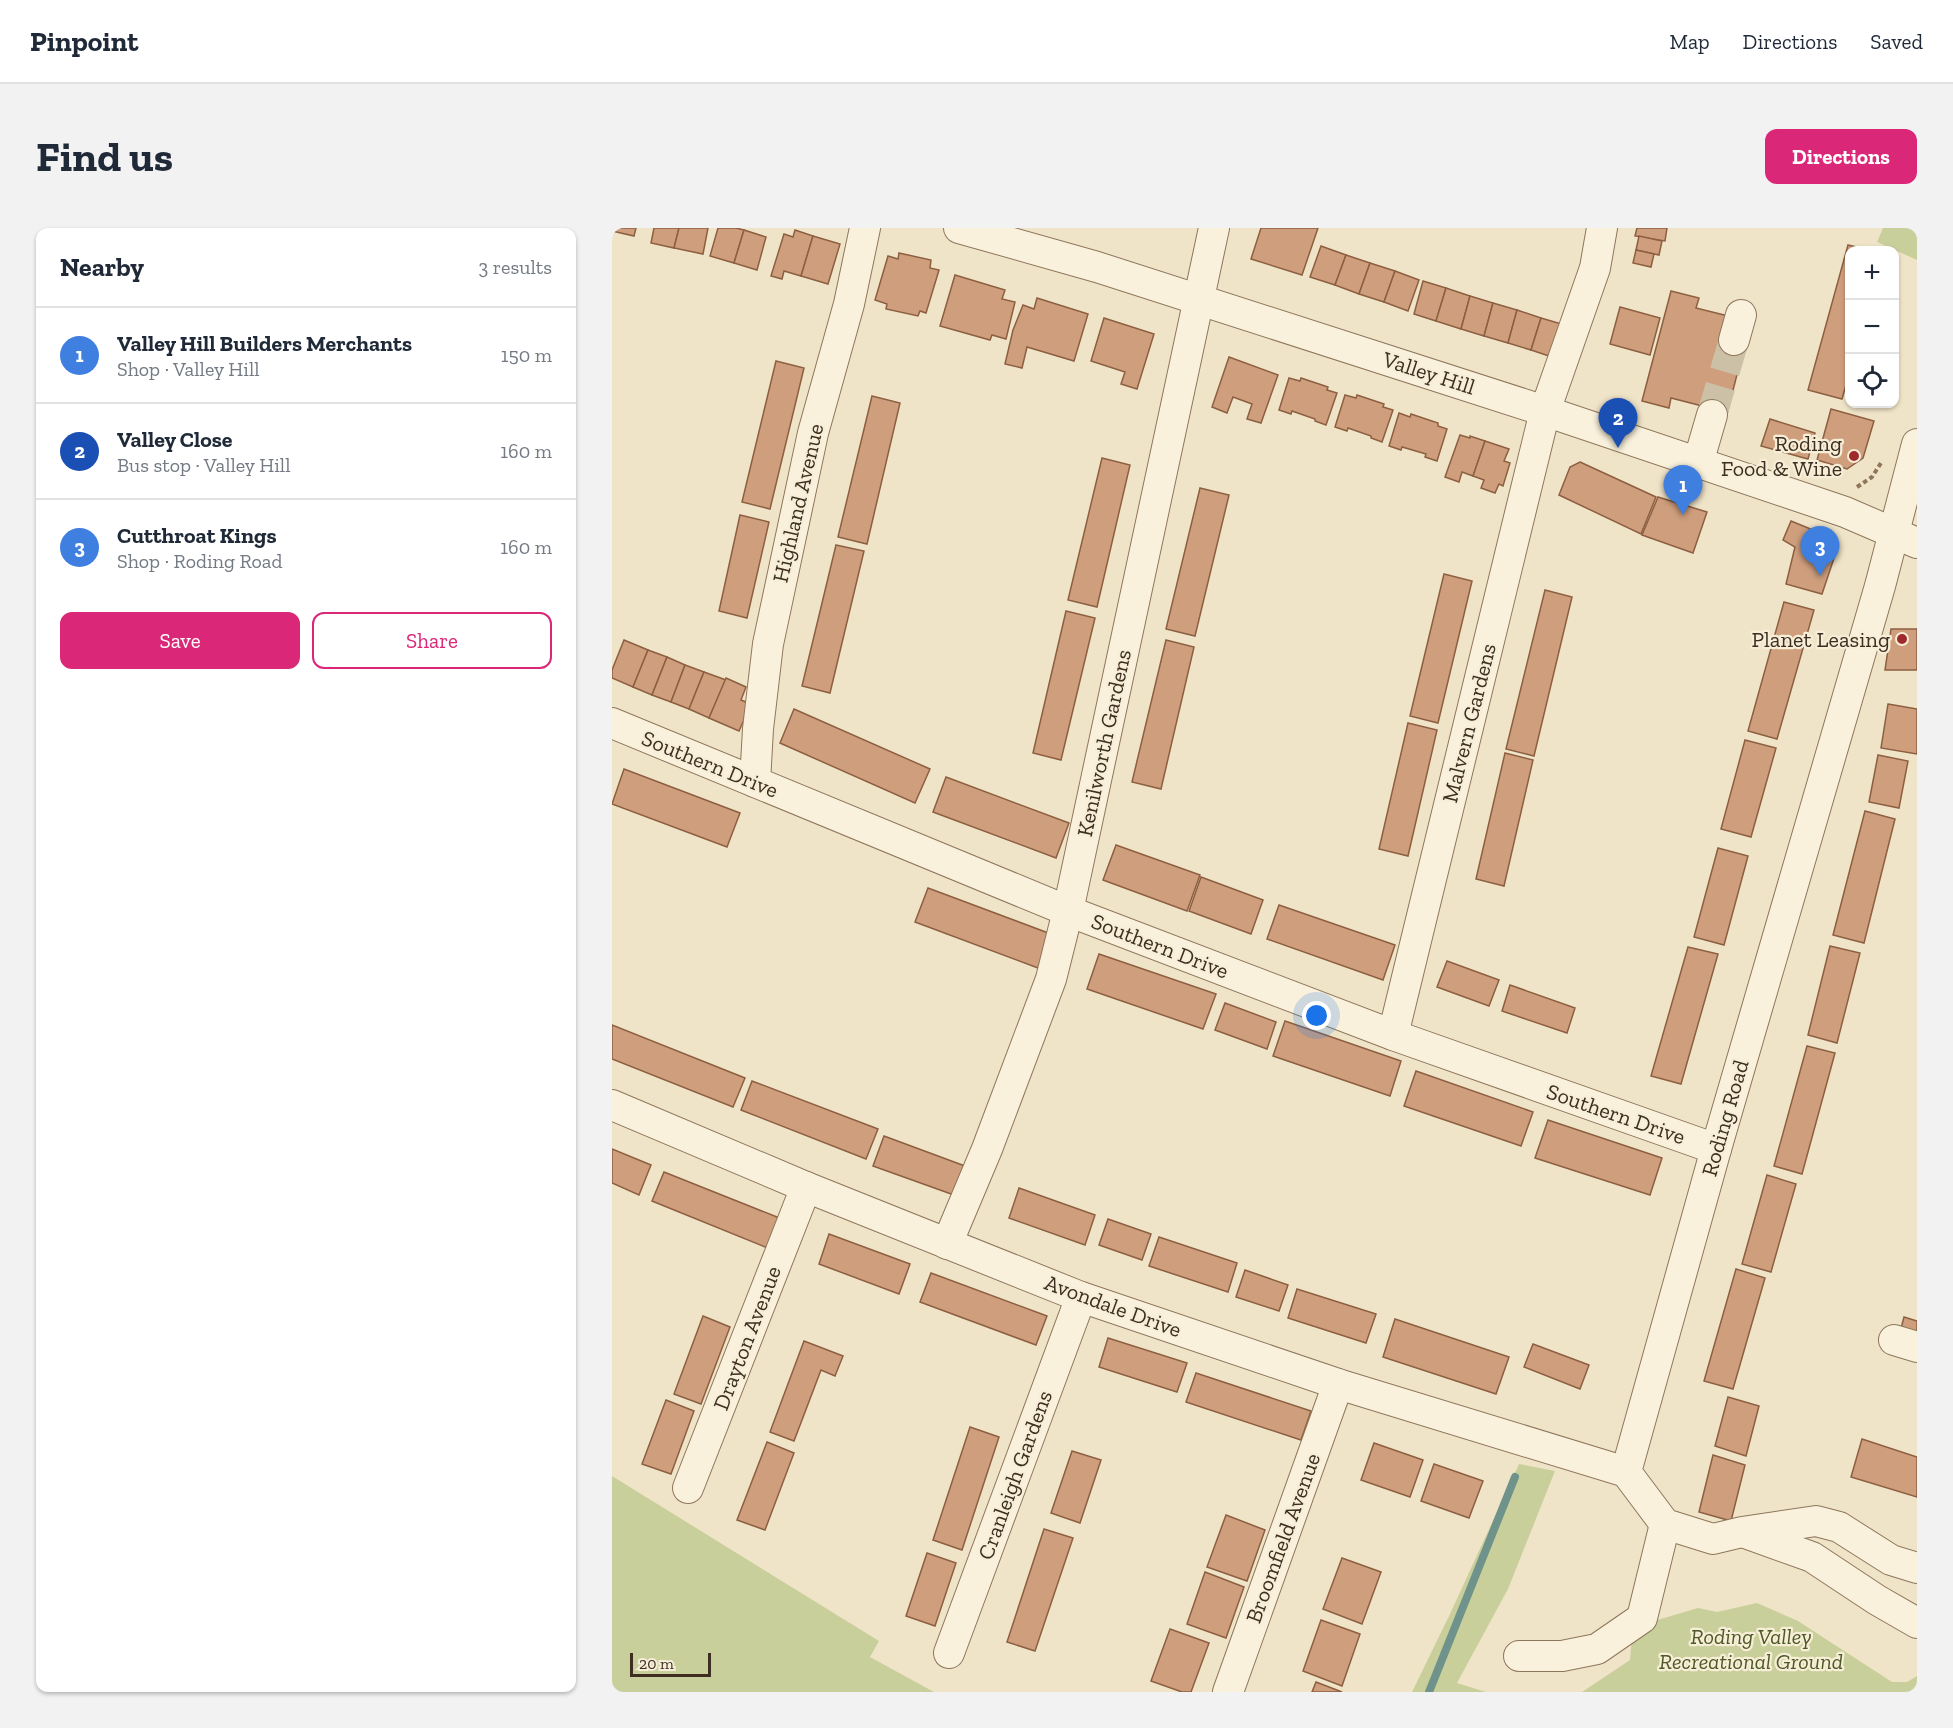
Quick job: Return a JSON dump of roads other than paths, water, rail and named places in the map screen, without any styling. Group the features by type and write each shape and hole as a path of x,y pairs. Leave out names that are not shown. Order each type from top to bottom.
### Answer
{"street":[{"name":"Highland Avenue","path":"755,782 768,644 813,433 849,304 865,228"},
{"name":"Valley Hill","path":"959,228 1097,267 1545,411 1827,506 1905,537"},
{"name":"Kenilworth Gardens","path":"947,1244 987,1149 1051,979 1068,911 1214,228"},
{"name":"Malvern Gardens","path":"1393,1035 1545,411 1595,268 1602,228"},
{"path":"1698,463 1712,414"},
{"name":"Roding Road","path":"1626,1473 1716,1149 1876,598 1905,537 1917,444"},
{"name":"Southern Drive","path":"612,723 1068,911 1393,1035 1716,1149"},
{"name":"Avondale Drive","path":"612,1105 806,1187 1081,1297 1338,1384 1626,1473"},
{"name":"Drayton Avenue","path":"688,1488 806,1187"},
{"name":"Cranleigh Gardens","path":"949,1653 1081,1297"},
{"name":"Broomfield Avenue","path":"1228,1692 1338,1384"},
{"path":"1626,1473 1665,1524 1713,1539 1742,1532 1816,1521 1839,1527 1891,1560 1917,1568"},
{"path":"1519,1656 1562,1656 1597,1649 1642,1618 1665,1524"},
{"path":"1742,1532 1812,1557 1877,1600 1917,1623"}],"waterway":[{"path":"1429,1692 1515,1477"}],"tunnel":[{"path":"1712,415 1734,340"}],"place":[{"name":"Valley Close","path":"1618,448"},
{"name":"Roding Food & Wine","path":"1854,456"},
{"name":"Valley Hill Builders Merchants","path":"1683,515"},
{"name":"Cutthroat Kings","path":"1820,576"},
{"name":"Planet Leasing","path":"1902,639"}],"park label":[{"name":"Roding Valley Recreational Ground","path":"1751,1648"}]}
